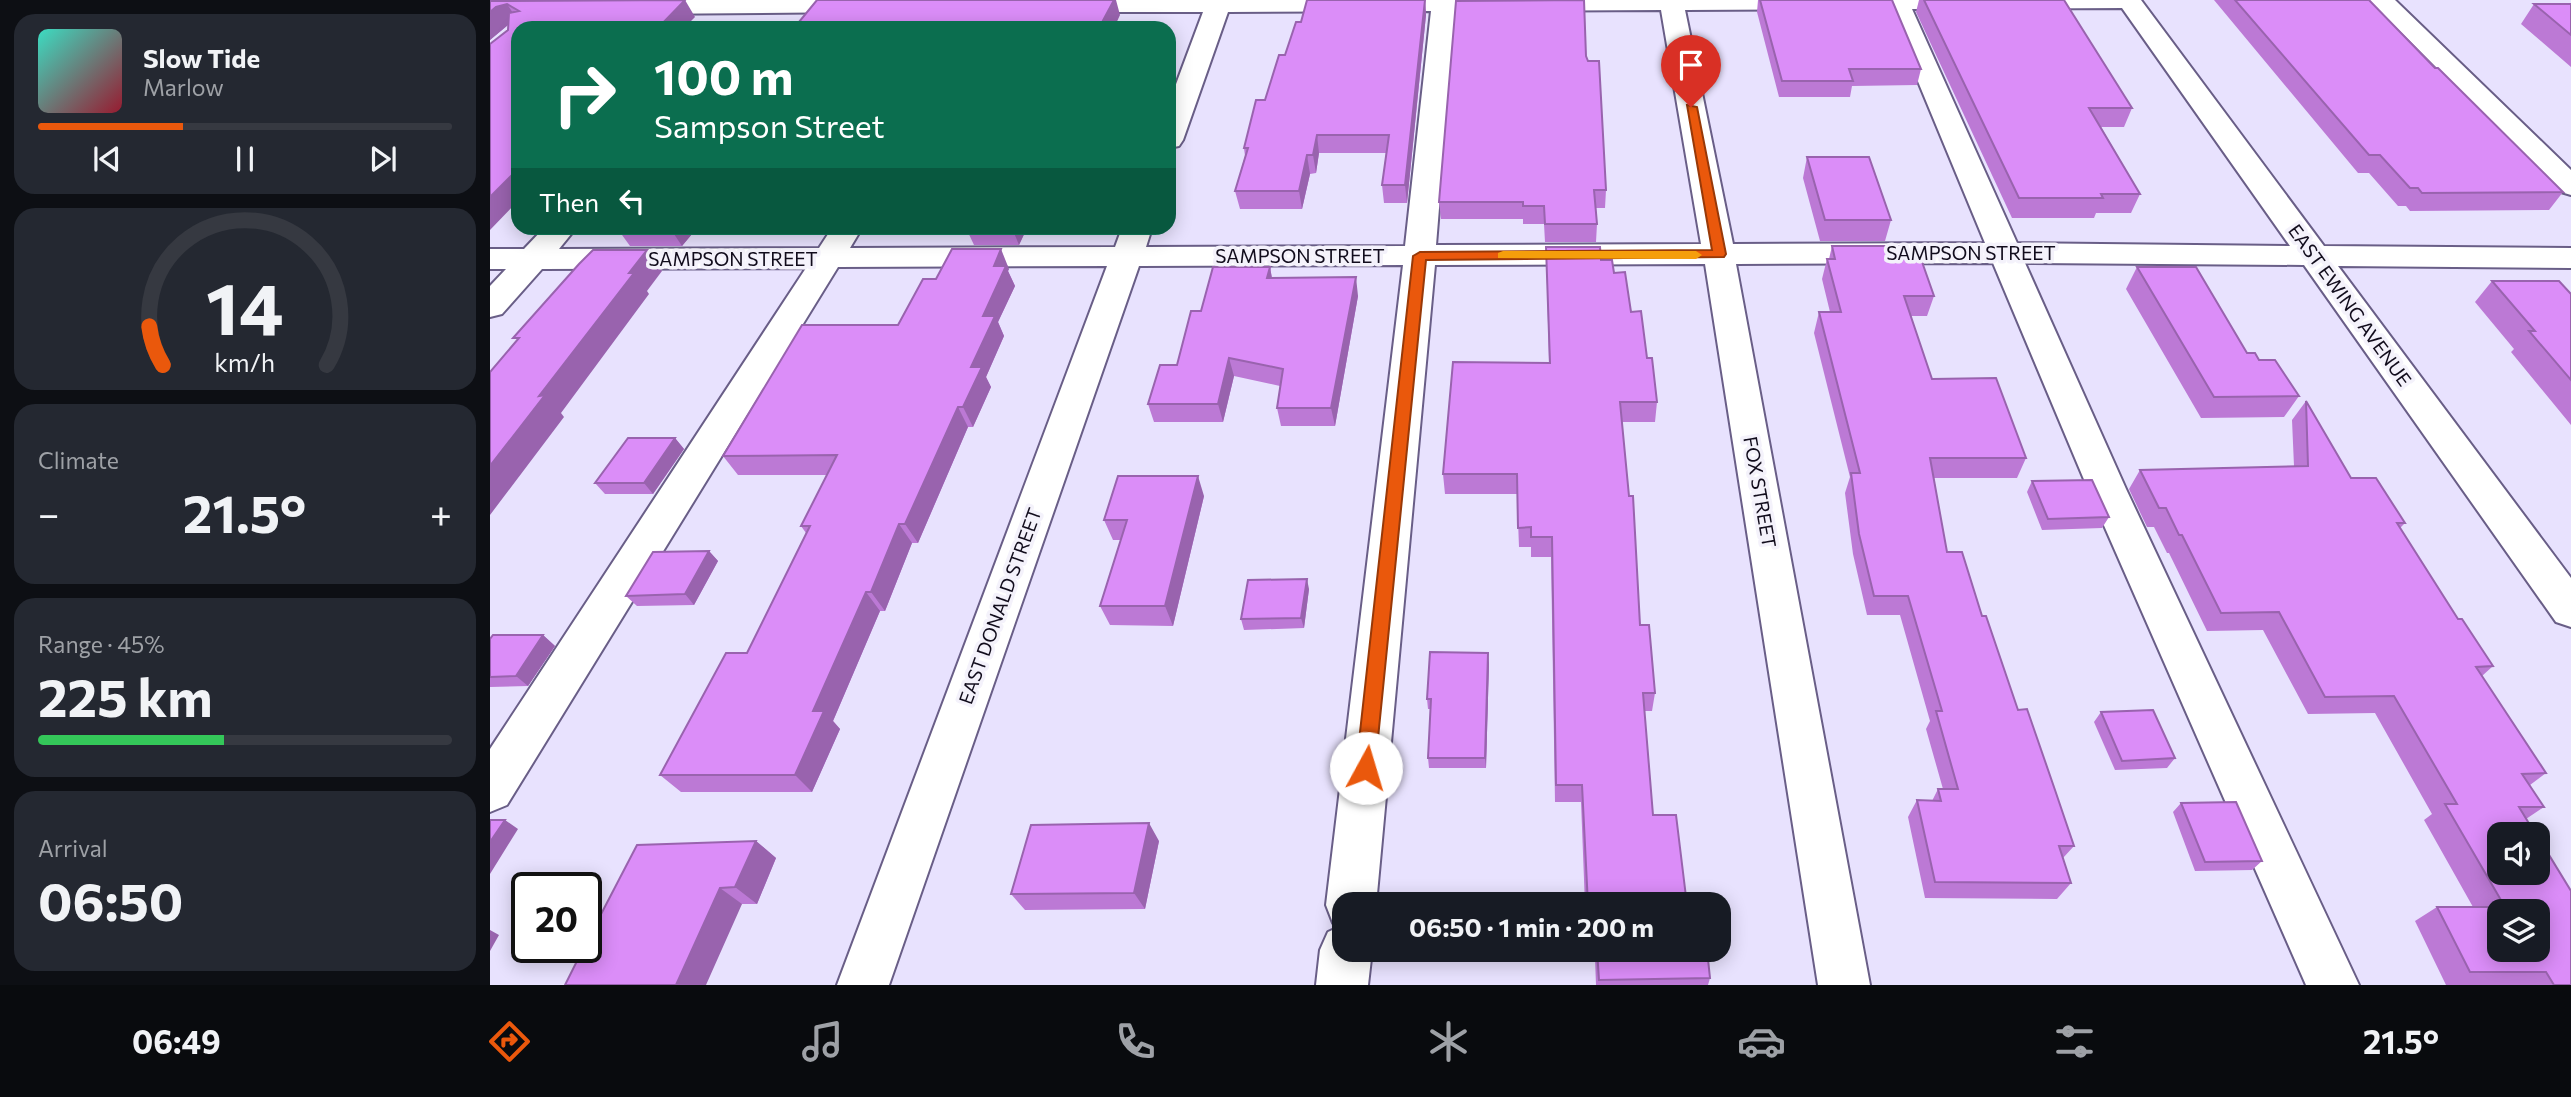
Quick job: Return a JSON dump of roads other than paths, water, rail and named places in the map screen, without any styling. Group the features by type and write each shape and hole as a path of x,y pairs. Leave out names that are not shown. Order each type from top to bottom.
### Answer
{"street":[{"path":"2381,0 2571,186"},
{"name":"FOX STREET","path":"1671,1 1719,254 1844,985"},
{"path":"1897,1 2106,489 2333,985"},
{"path":"1040,5 1219,2 2129,1"},
{"name":"EAST EWING AVENUE","path":"2129,1 2571,610"},
{"path":"1176,122 1219,2"},
{"path":"1352,892 1420,256 1443,2"},
{"path":"747,21 764,3"},
{"path":"613,8 764,3 883,5"},
{"path":"490,306 555,235"},
{"name":"SAMPSON STREET","path":"490,259 837,243 1132,242 1420,256 2005,253 2571,258"},
{"name":"EAST DONALD STREET","path":"863,985 1132,242"},
{"path":"490,790 837,243"},
{"path":"1342,985 1345,962"}]}
